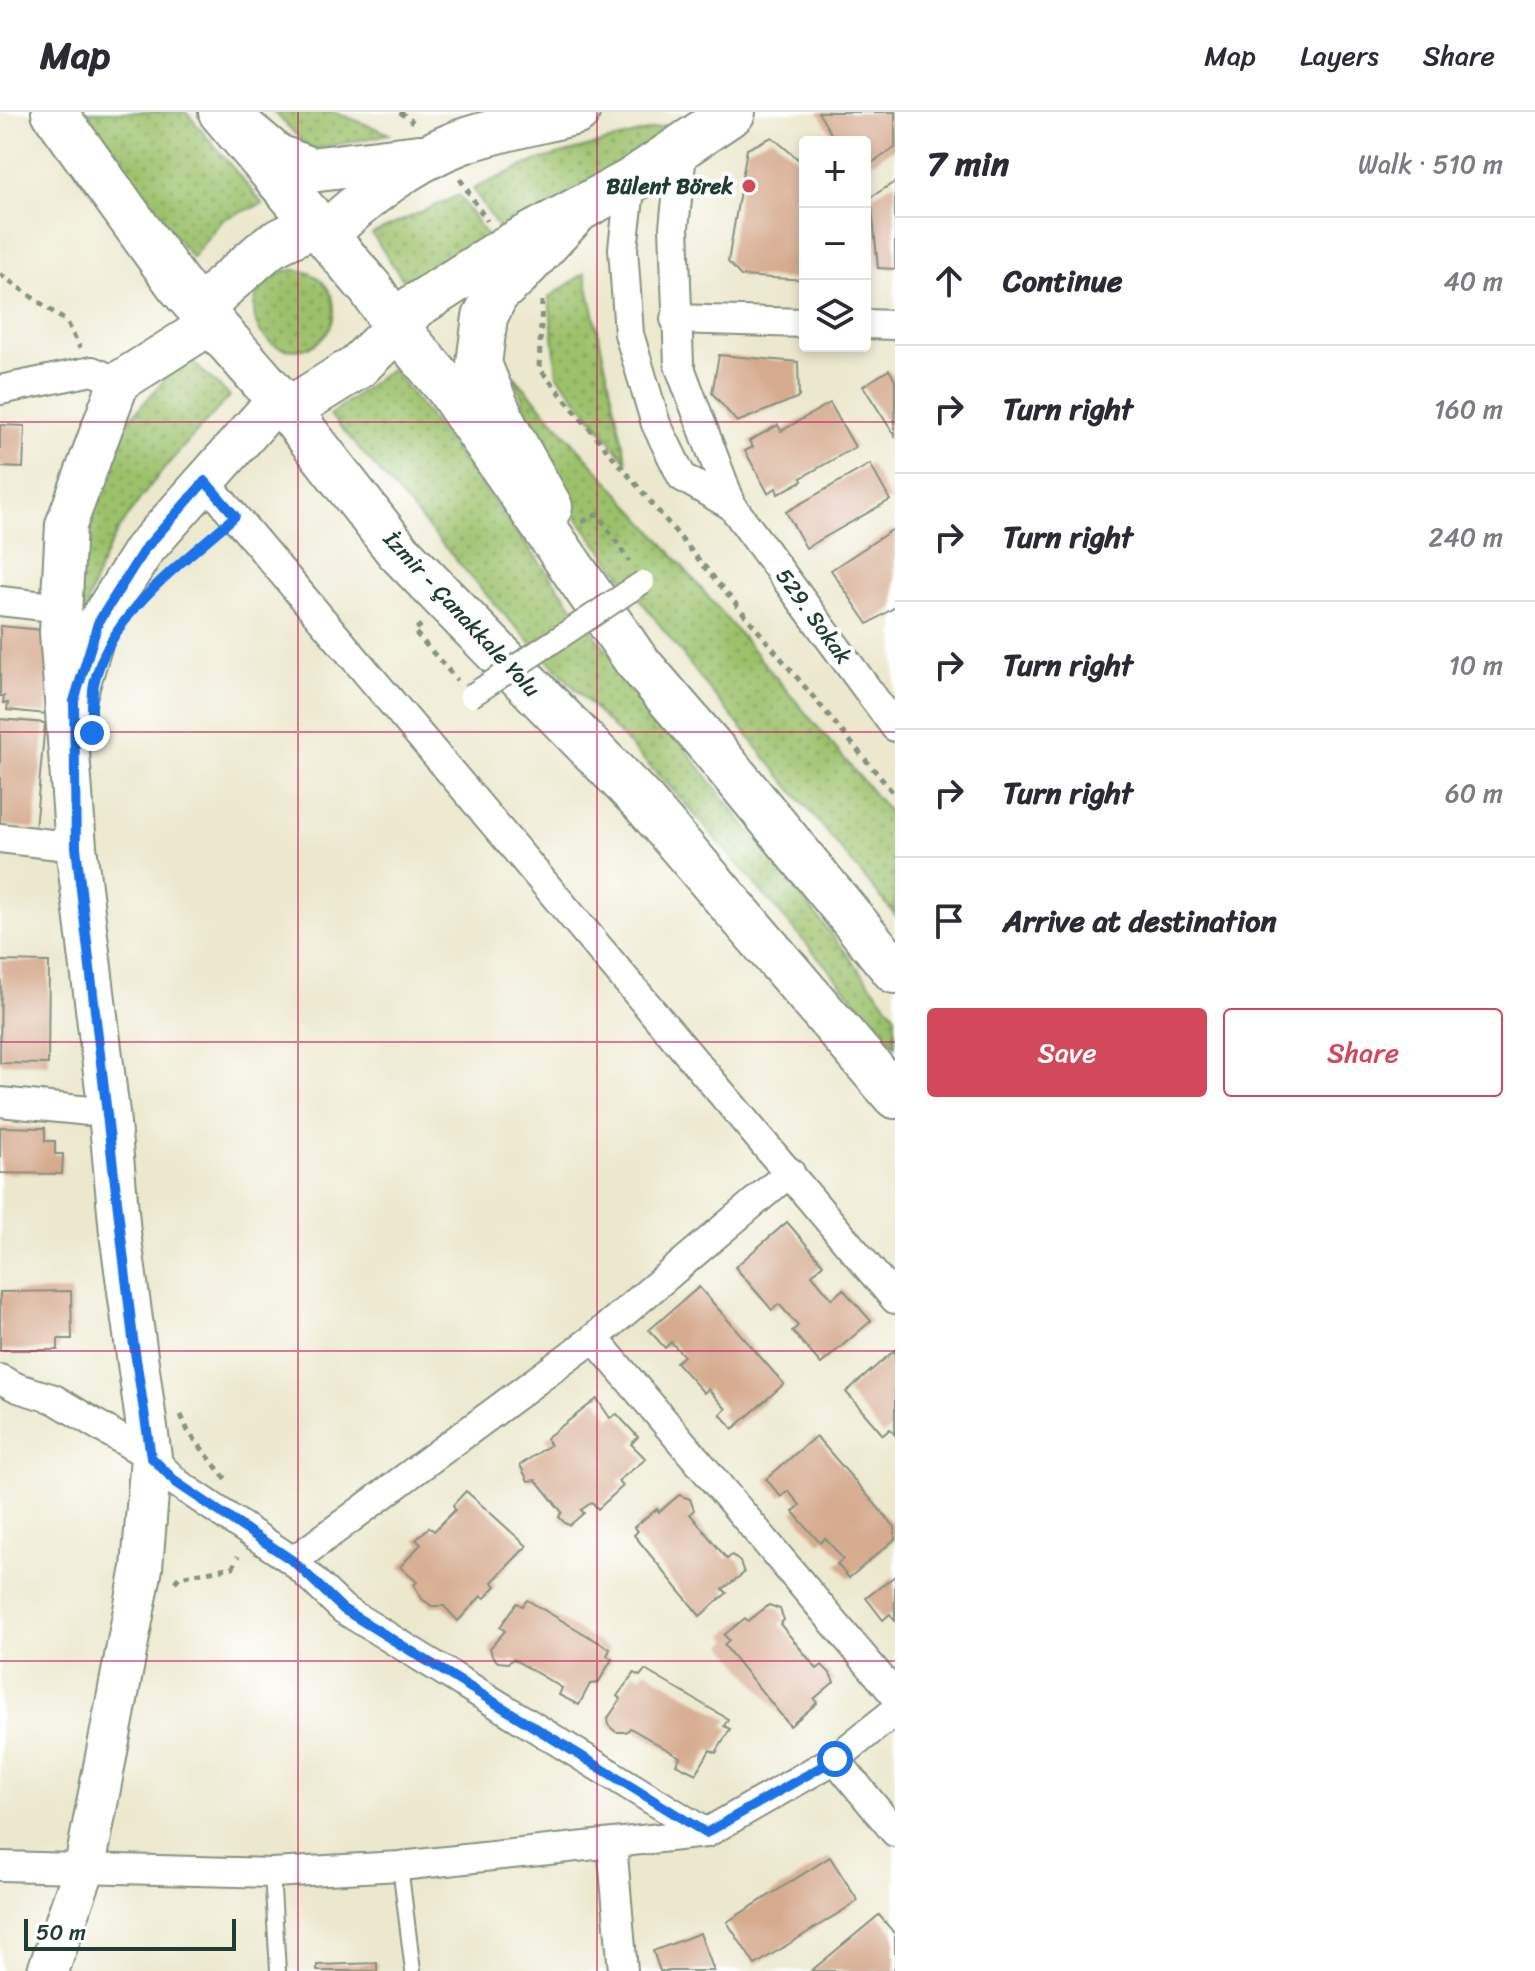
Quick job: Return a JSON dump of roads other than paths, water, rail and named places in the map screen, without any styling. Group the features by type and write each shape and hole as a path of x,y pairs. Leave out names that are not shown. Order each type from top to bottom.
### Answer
{"main road":[{"name":"İzmir - Çanakkale Yolu","path":"54,112 178,284 283,404 398,551 644,803 895,1096"},
{"path":"222,112 276,156 310,170 430,156"},
{"path":"222,112 371,289 397,328 448,388 635,659 895,971"},
{"path":"48,1971 85,1867 142,1568 151,1457 133,1339 76,847 60,632 66,525 106,376 206,317 224,286 270,246 321,229 430,156 474,138 577,112"},
{"path":"76,847 74,701 98,623 144,550 205,481 283,404 357,367 414,307 505,249 631,181 733,112"},
{"path":"575,213 496,294 485,317 479,364 503,423 635,659"}],"street":[{"path":"683,145 674,227 679,365 732,506"},
{"path":"631,181 623,248 629,334 656,424 682,477 732,506"},
{"path":"675,319 799,323"},
{"path":"871,324 895,325"},
{"path":"0,390 106,376"},
{"path":"205,481 895,1299"},
{"name":"529. Sokak","path":"732,506 895,727"},
{"path":"471,696 643,582"},
{"path":"0,601 62,608"},
{"path":"0,838 76,847"},
{"path":"0,1102 109,1113"},
{"path":"293,1561 594,1338 790,1172"},
{"path":"594,1338 895,1695"},
{"path":"0,1379 54,1399 151,1457 177,1483 293,1561 343,1609 706,1833"},
{"path":"0,1866 272,1873 400,1866 706,1833 835,1759 895,1711"},
{"path":"835,1759 895,1832"},
{"path":"612,1844 623,1971"}],"lane":[{"path":"400,1866 413,1971"},
{"path":"272,1873 278,1971"}],"place":[{"name":"Bülent Börek","path":"749,186"}]}
